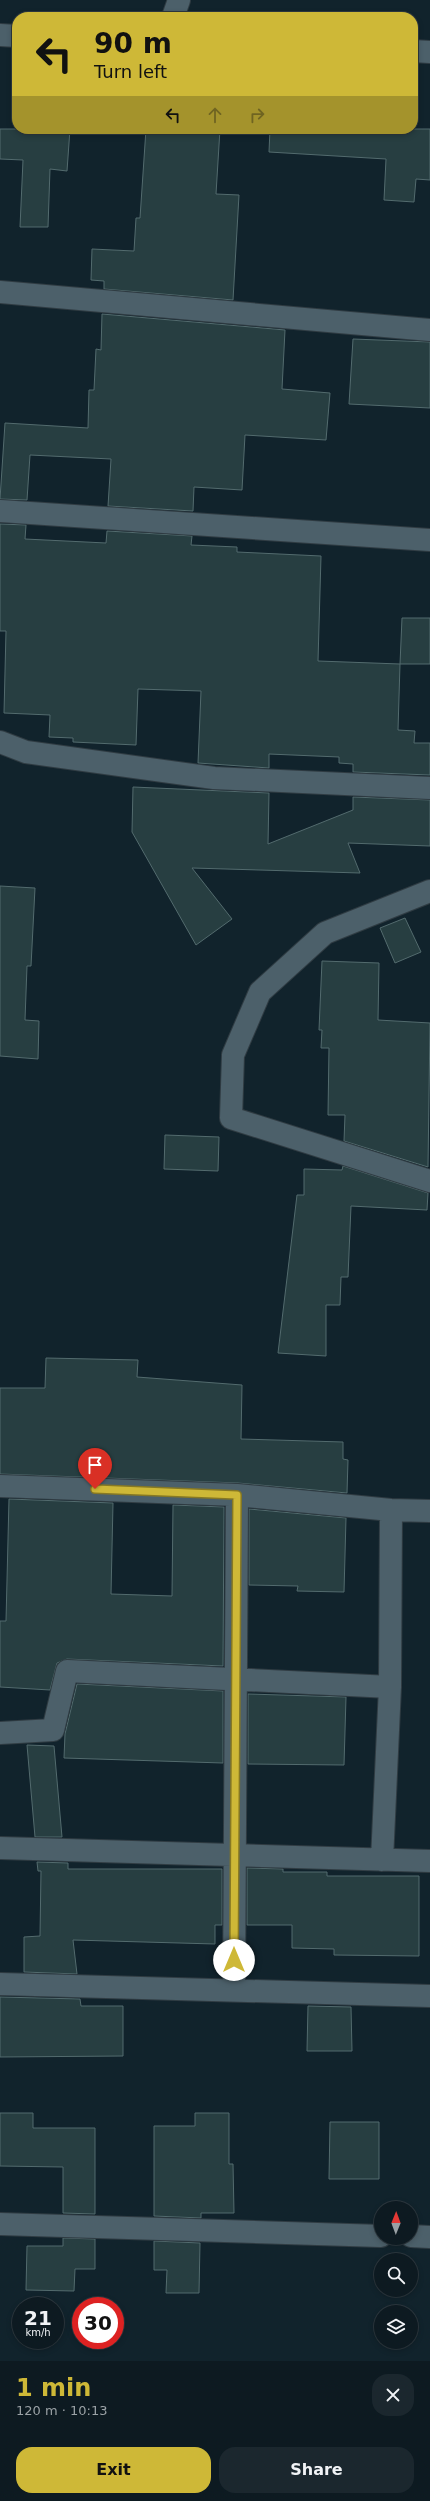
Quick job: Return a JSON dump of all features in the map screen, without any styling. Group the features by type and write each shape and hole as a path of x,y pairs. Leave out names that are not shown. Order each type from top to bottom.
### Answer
{"street":[{"path":"175,12 179,0"},
{"path":"0,36 12,36"},
{"path":"418,51 430,52"},
{"path":"0,292 430,330"},
{"path":"0,512 430,540"},
{"path":"0,742 26,752 214,778 430,788"},
{"path":"430,891 325,933 260,992 232,1055 231,1118 430,1181"},
{"path":"0,1486 237,1495 391,1510 430,1511"},
{"path":"234,1990 237,1495"},
{"path":"382,1860 390,1687 391,1510"},
{"path":"0,1733 53,1730 67,1671 236,1678 390,1687"},
{"path":"0,1848 234,1854 430,1862"},
{"path":"0,1984 430,1996"},
{"path":"0,2224 374,2236"},
{"path":"418,2236 430,2237"}],"building":[{"path":"0,129 12,129 12,134 70,134 67,171 50,169 48,227 20,227 23,160 0,159"},
{"path":"418,129 430,129 430,180 416,179 414,202 384,200 386,159 269,152 270,134 418,134"},
{"path":"146,134 220,134 216,194 239,195 233,300 104,289 104,281 91,280 92,249 134,251 136,218 140,218"},
{"path":"102,314 285,330 282,389 330,393 326,440 245,435 242,490 194,487 193,511 108,506 111,459 30,455 27,500 0,499 5,423 88,428 89,390 94,390 96,349 101,350"},
{"path":"353,339 430,342 430,408 349,404"},
{"path":"0,524 26,525 25,539 106,543 107,531 192,536 191,545 237,547 237,552 321,556 318,661 400,664 398,730 415,731 414,743 430,743 430,775 353,772 353,764 339,763 339,757 269,754 269,768 198,763 201,691 138,689 136,745 73,742 73,738 49,737 50,715 4,713 6,631 0,631"},
{"path":"402,618 430,618 430,664 400,664"},
{"path":"133,787 269,793 268,844 353,810 353,797 430,800 430,846 348,843 360,873 192,868 232,919 196,945 132,832"},
{"path":"0,886 35,888 31,966 27,966 25,1020 39,1021 38,1059 0,1056"},
{"path":"405,918 421,952 395,963 380,928"},
{"path":"322,961 379,963 378,1020 430,1023 428,1167 344,1141 345,1115 328,1115 329,1048 321,1048 322,1030 319,1030"},
{"path":"165,1135 219,1137 218,1171 164,1169"},
{"path":"343,1166 428,1193 427,1210 351,1206 348,1277 341,1277 340,1305 326,1305 326,1356 278,1353 297,1195 304,1195 304,1169 342,1170"},
{"path":"46,1358 138,1360 137,1377 242,1385 241,1439 343,1442 343,1459 348,1460 347,1493 238,1483 0,1474 0,1388 45,1388"},
{"path":"9,1499 113,1503 111,1594 172,1596 173,1505 224,1507 223,1666 67,1659 57,1663 50,1690 0,1687 0,1621 6,1621"},
{"path":"249,1509 346,1518 344,1592 297,1591 298,1586 249,1585"},
{"path":"77,1684 223,1691 223,1763 64,1758 65,1734"},
{"path":"248,1694 346,1697 344,1765 248,1764"},
{"path":"27,1745 54,1746 62,1837 35,1837"},
{"path":"37,1862 68,1863 68,1869 222,1869 222,1925 215,1925 215,1944 73,1940 77,1974 24,1972 24,1937 40,1936 41,1871 38,1871"},
{"path":"247,1868 283,1869 283,1872 327,1872 327,1876 419,1876 419,1956 334,1955 334,1949 292,1948 292,1925 247,1925"},
{"path":"0,1997 80,1999 81,2006 123,2006 123,2056 0,2057"},
{"path":"308,2006 351,2007 352,2051 307,2051"},
{"path":"0,2113 33,2113 33,2128 95,2128 95,2214 63,2213 63,2167 0,2166"},
{"path":"195,2113 229,2113 229,2164 233,2164 234,2213 201,2213 201,2218 154,2216 154,2126 195,2126"},
{"path":"330,2122 379,2122 379,2179 329,2179"},
{"path":"63,2238 95,2239 95,2269 75,2269 74,2291 26,2290 27,2246 63,2246"},
{"path":"154,2241 200,2243 199,2293 166,2293 167,2270 154,2270"}],"route":[{"path":"95,1489 237,1495 234,1960"}]}
